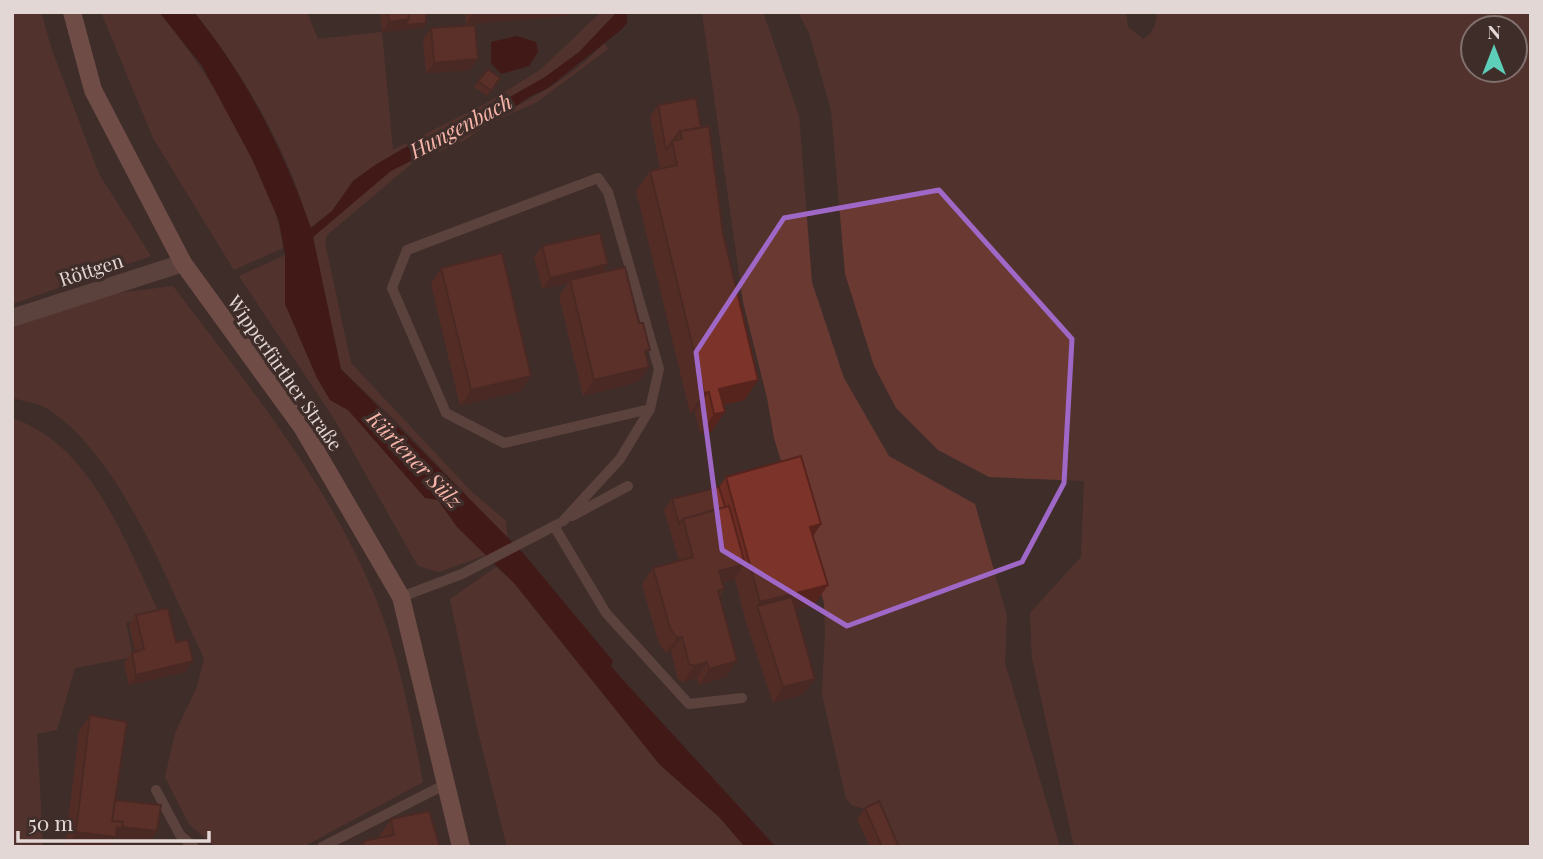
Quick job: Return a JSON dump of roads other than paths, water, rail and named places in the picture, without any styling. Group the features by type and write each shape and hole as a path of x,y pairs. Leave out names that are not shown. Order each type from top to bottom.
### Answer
{"main road":[{"name":"Wipperfürther Straße","path":"72,12 93,90 183,263 302,427 401,597 461,847"}],"street":[{"name":"Röttgen","path":"12,318 183,263"}],"lane":[{"path":"558,524 620,459 650,409 659,369 608,192 598,178 407,250 393,288 446,413 504,443 650,409"},
{"path":"401,597 462,574 628,486"},
{"path":"558,524 606,613 689,705 742,698"},
{"path":"322,847 446,784"},
{"path":"156,790 180,835 194,847"}],"water":[{"path":"159,12 194,12 213,36 262,115 289,171 311,228 332,211 353,181 375,165 406,147 473,118 545,77 579,52 617,12 627,12 627,23 621,30 548,88 529,97 502,116 391,171 313,237 341,369 524,554 613,661 611,666 623,680 776,847 745,847 719,817 660,765 514,583 457,527 438,500 425,498 348,410 330,400 317,378 285,304 285,255 279,221 252,159 202,66"},
{"path":"517,36 536,42 538,52 529,66 501,74 491,63 491,42"}],"water label":[{"name":"Hungenbach","path":"461,127"},
{"name":"Kürtener Sülz","path":"414,460"}]}
